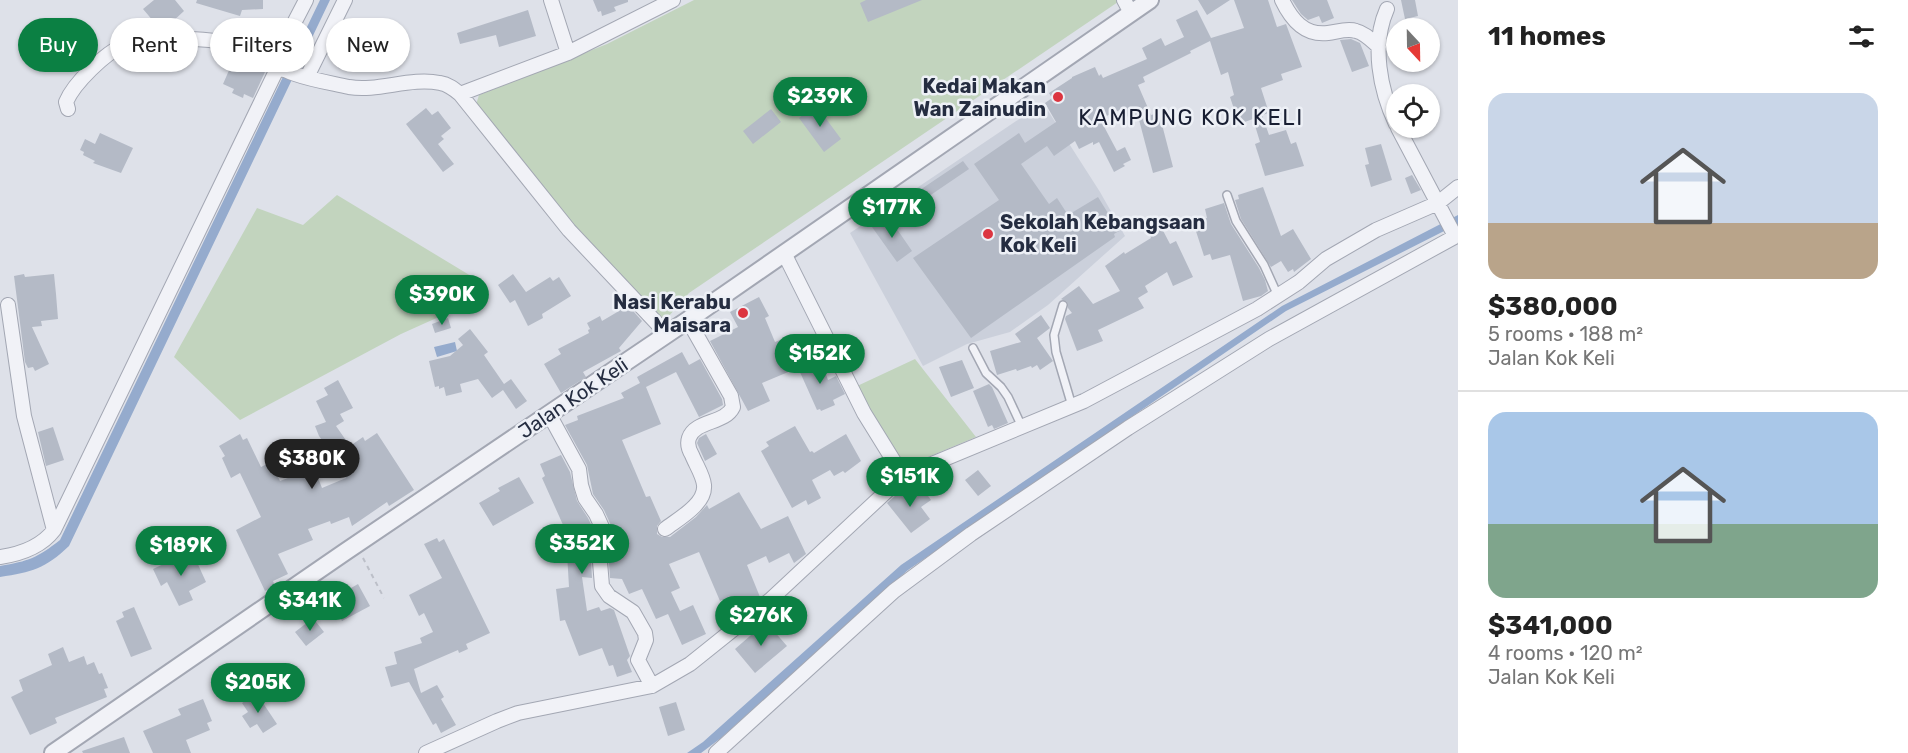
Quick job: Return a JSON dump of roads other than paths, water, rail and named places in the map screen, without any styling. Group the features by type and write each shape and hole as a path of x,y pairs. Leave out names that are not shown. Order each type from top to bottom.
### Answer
{"street":[{"path":"297,18 306,0"},
{"path":"314,41 345,0"},
{"path":"551,0 568,53"},
{"path":"460,94 568,53 673,0"},
{"name":"Jalan Kok Keli","path":"53,753 688,320 1128,6 1150,0"},
{"path":"1282,0 1292,18 1307,30 1320,34 1354,30 1366,35 1379,47"},
{"path":"1386,93 1380,69 1379,47 1381,27 1387,9"},
{"path":"68,108 66,102 70,93 108,55 123,46 138,41 197,38 210,41"},
{"path":"0,557 14,555 31,548 46,540 54,530 291,72 357,88 441,83 460,94 569,230 667,334"},
{"path":"716,753 894,591 971,534 1128,428 1269,339 1456,234 1403,138"},
{"path":"426,753 518,713 652,686 690,664 770,600 903,476 1072,406 1257,309 1326,259 1376,230 1441,209 1458,187"},
{"path":"784,253 859,404 903,476"},
{"path":"8,305 24,416 54,530"},
{"path":"665,529 694,506 704,493 704,483 688,447 690,436 695,430 723,417 730,412 733,406 731,396 688,320"},
{"path":"549,414 579,469 585,498 596,514 606,536 600,562 602,586 609,596 633,612 645,633 646,640 638,660 652,686"}],"lane":[{"path":"1227,195 1236,221 1264,265 1278,296"},
{"path":"1063,305 1054,335 1056,352 1072,406"},
{"path":"973,348 986,372 1008,397 1022,427"}],"water":[{"path":"320,0 330,0 314,33 314,18 311,18"},
{"path":"285,72 296,72 69,546 45,565 0,577 0,566 32,558 60,540"},
{"path":"1458,215 1458,224 1286,311 908,570 721,738 701,753 687,753 703,742 901,565 1282,306"},
{"path":"455,342 457,351 437,357 434,347"}],"place":[{"name":"Kedai Makan Wan Zainudin","path":"1058,97"},
{"name":"Sekolah Kebangsaan Kok Keli","path":"988,234"},
{"name":"Nasi Kerabu Maisara","path":"743,313"}],"district":[{"name":"KAMPUNG KOK KELI","path":"1191,117"}]}
